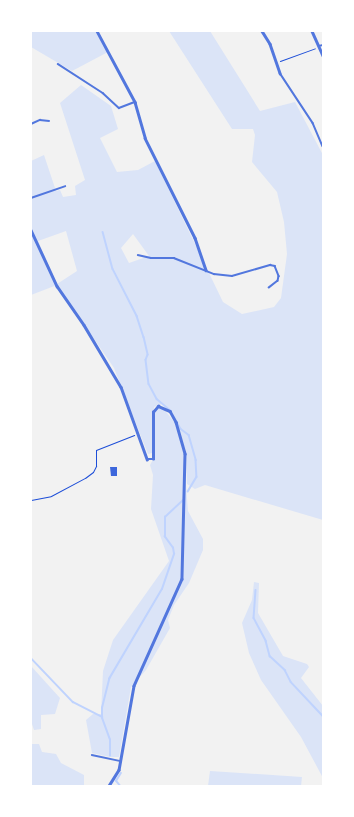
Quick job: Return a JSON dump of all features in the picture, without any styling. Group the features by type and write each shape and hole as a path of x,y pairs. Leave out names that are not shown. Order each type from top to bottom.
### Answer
{"street":[{"path":"97,31 135,102 145,138 195,238 206,270"},
{"path":"262,31 270,44 280,73"},
{"path":"312,31 323,56"},
{"path":"31,230 57,286 113,371 139,434 147,459 151,461 153,455 154,408 162,406 166,408 177,424 186,457 184,570 179,590 134,686 119,770 109,786"}],"lane":[{"path":"319,46 323,45"},
{"path":"58,64 104,93 119,108 135,102"},
{"path":"280,73 311,118 323,146"},
{"path":"31,124 40,120 49,121"},
{"path":"31,198 65,186"},
{"path":"138,255 151,258 174,258 206,270 232,276 242,275 258,267 275,266 278,282 269,288"},
{"path":"92,755 120,761"}],"path":[{"path":"276,62 319,46"},
{"path":"31,500 51,496 85,478 93,472 96,466 96,450 139,434"}],"shaded area":[{"path":"31,31 95,31 108,52 72,71 31,47"},
{"path":"169,31 210,31 260,111 295,102 323,155 323,520 205,485 195,489 187,484 186,451 171,411 162,404 154,407 152,453 148,454 114,368 57,285 31,295 31,161 44,155 56,191 60,190 63,197 76,195 75,186 85,180 60,103 81,85 111,106 118,129 100,138 117,172 138,170 155,161 223,302 242,314 274,307 281,298 287,254 284,222 277,192 252,162 255,135 253,129 232,129","holes":["66,231 77,271 57,284 38,241","133,234 149,256 129,263 121,248"]},
{"path":"158,407 163,408 175,423 183,448 188,511 203,539 203,550 189,583 174,605 168,620 170,628 146,670 131,687 119,757 110,757 92,753 86,720 93,714 101,714 103,671 113,640 169,561 151,509 153,475 150,465 155,456 154,412"},
{"path":"254,582 259,583 258,613 283,656 307,664 309,667 301,678 323,706 323,778 301,737 261,680 249,653 242,623 252,600"},
{"path":"31,666 60,698 55,714 41,715 41,729 34,730 31,721"},
{"path":"31,744 39,744 42,752 56,754 61,763 84,775 84,786 31,786"},
{"path":"210,771 302,777 301,786 208,786"}],"building":[{"path":"110,467 117,467 117,476 111,476"}],"waterway":[{"path":"103,232 113,269 137,316 144,337 148,355 146,360 149,384 157,399 170,410"},
{"path":"177,422 181,429 189,435 196,460 197,477 188,492"},
{"path":"110,756 110,740 102,718 102,708 109,679 162,589 174,554 173,548 165,537 165,517 183,500"},
{"path":"256,590 254,618 266,641 270,656 285,670 291,682 323,716"},
{"path":"31,658 73,702 102,717"},
{"path":"120,786 116,781 121,773"}]}
